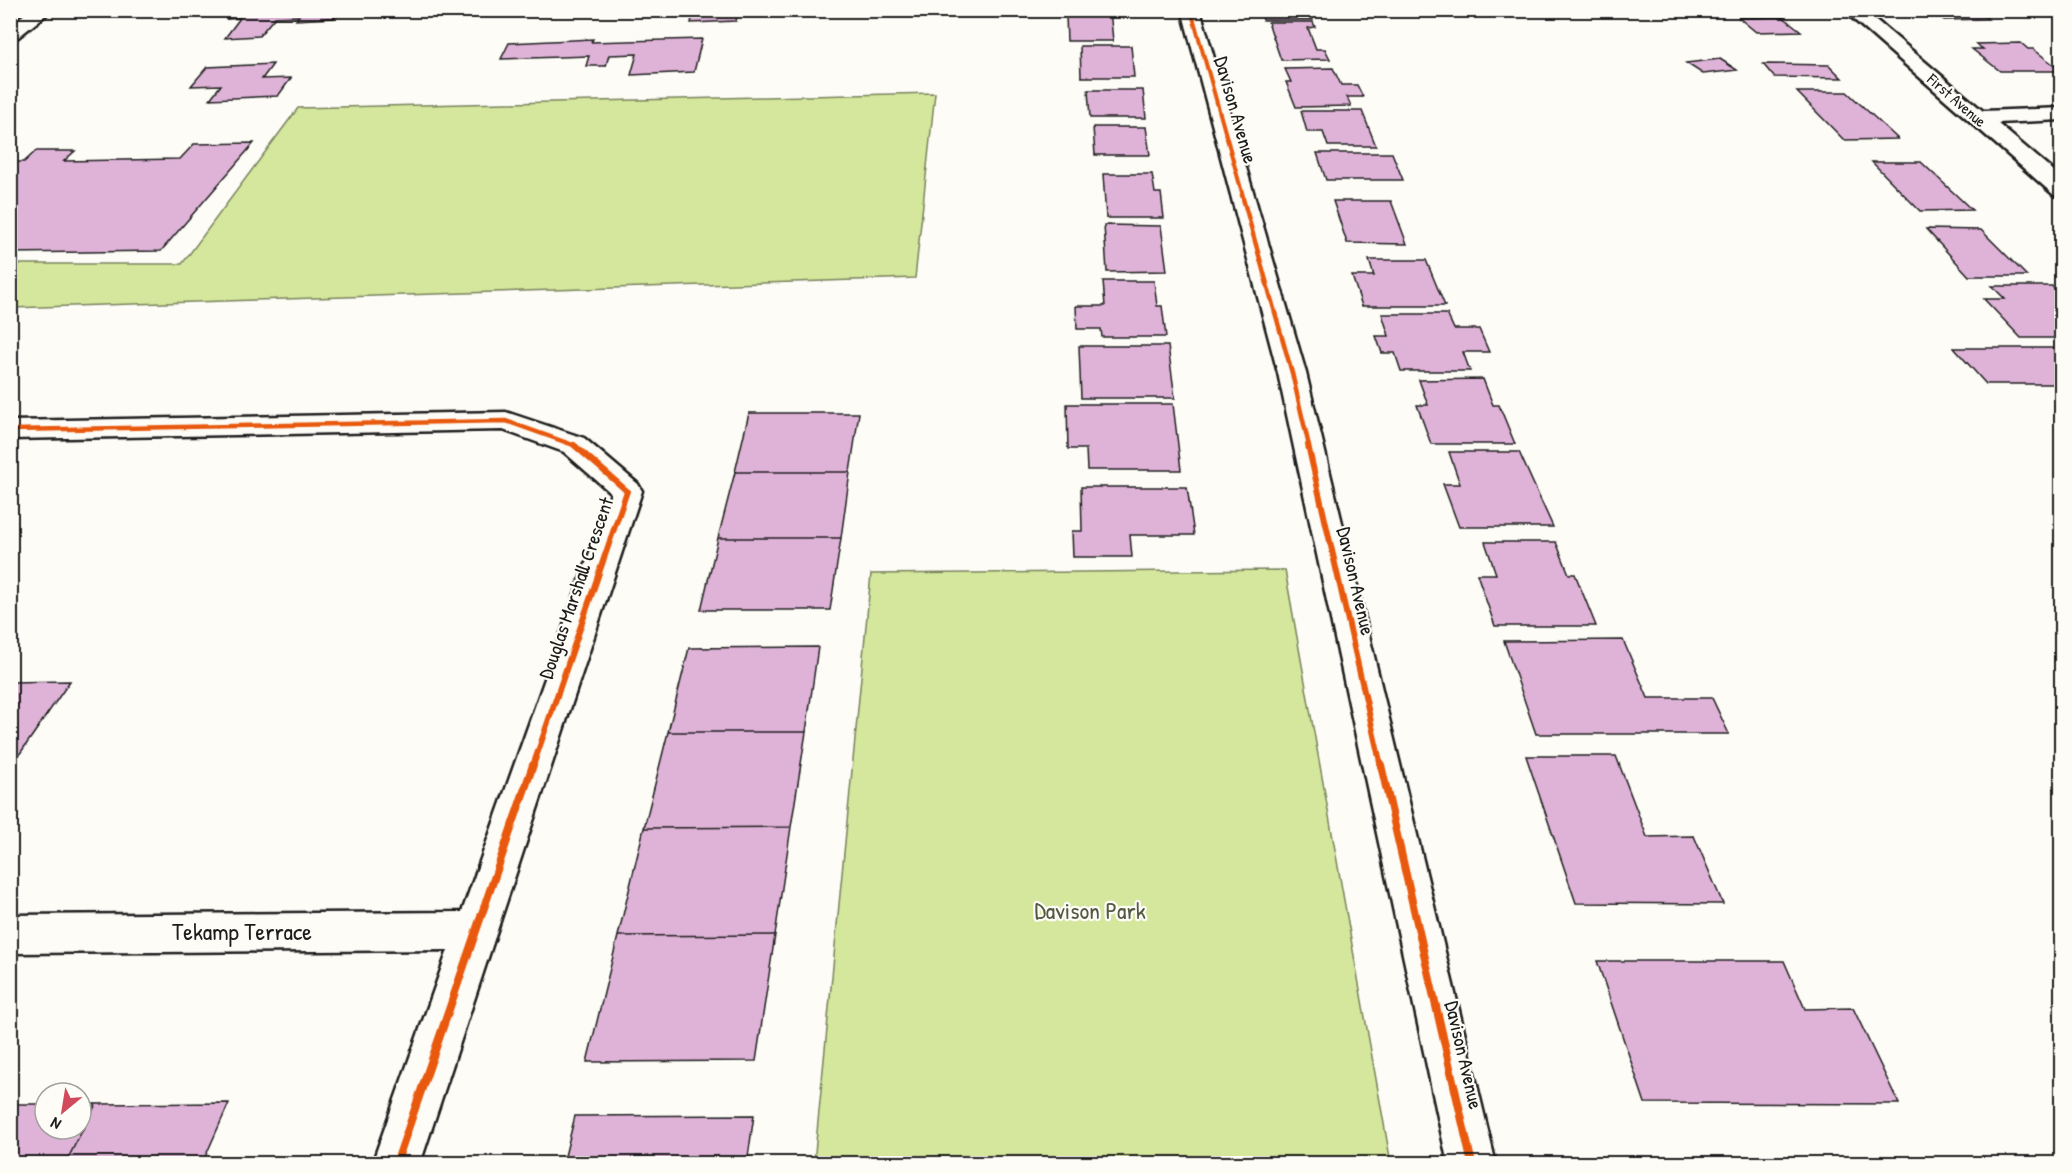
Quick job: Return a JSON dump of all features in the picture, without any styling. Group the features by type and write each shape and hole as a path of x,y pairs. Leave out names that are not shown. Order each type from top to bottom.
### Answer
{"street":[{"path":"10,34 44,10"},
{"name":"Davison Avenue","path":"1191,10 1292,373 1472,1164"},
{"name":"First Avenue","path":"1852,10 2061,190"},
{"path":"1978,118 2061,114"},
{"name":"Douglas Marshall Crescent","path":"10,430 506,421 574,445 627,491 474,930 396,1164"},
{"name":"Tekamp Terrace","path":"10,934 474,930"}],"green space":[{"path":"935,93 915,278 11,308 11,264 182,264 298,108"},
{"name":"Davison Park","path":"1285,570 1391,1163 814,1163 871,574"}],"building":[{"path":"234,10 339,10 334,18 296,20 299,16 275,17 259,36 225,38 240,18 227,19"},
{"path":"694,10 738,10 736,21 691,23"},
{"path":"1057,10 1110,10 1113,41 1067,41 1066,16 1057,16"},
{"path":"1260,10 1319,10 1320,12 1310,12 1313,20 1263,20"},
{"path":"1931,10 1977,10 1988,19 1944,20"},
{"path":"1783,17 1801,31 1756,32 1739,18"},
{"path":"1268,22 1313,22 1315,27 1308,28 1316,49 1325,49 1330,59 1281,60"},
{"path":"593,39 591,42 702,39 694,72 631,75 637,54 609,55 606,66 586,66 589,56 501,59 509,43"},
{"path":"2021,43 2028,49 2033,49 2062,71 2000,71 1972,49 1983,49 1976,44"},
{"path":"1080,46 1131,46 1134,77 1081,77"},
{"path":"1720,59 1737,70 1703,74 1686,63"},
{"path":"273,64 262,79 291,78 278,96 210,99 221,85 191,86 207,67"},
{"path":"1763,64 1829,65 1842,78 1774,77"},
{"path":"1333,68 1341,85 1357,85 1363,97 1347,97 1351,106 1296,107 1286,82 1291,82 1285,69"},
{"path":"1088,90 1143,90 1146,118 1090,118"},
{"path":"1797,92 1847,92 1898,139 1844,140"},
{"path":"1301,111 1362,111 1376,146 1328,146 1323,132 1307,132"},
{"path":"1093,127 1146,127 1150,155 1095,155"},
{"path":"254,143 161,251 10,253 10,162 24,162 36,151 75,151 64,161 180,159 194,144"},
{"path":"1317,153 1392,153 1403,180 1326,180"},
{"path":"1872,162 1921,162 1972,210 1920,211"},
{"path":"1103,174 1152,174 1155,193 1161,193 1164,218 1106,218"},
{"path":"1333,201 1391,201 1407,244 1347,243"},
{"path":"1104,225 1161,226 1167,271 1107,272"},
{"path":"1926,229 1981,230 2027,276 1969,276"},
{"path":"1369,260 1426,260 1445,306 1362,306 1352,276 1374,276"},
{"path":"1103,281 1154,281 1157,306 1162,306 1166,337 1102,337 1101,329 1077,329 1076,306 1105,306"},
{"path":"1992,286 2052,286 2062,294 2062,338 2021,338 1984,299 2005,299"},
{"path":"1382,314 1447,314 1454,329 1479,329 1489,352 1463,352 1470,371 1401,371 1395,353 1382,353 1376,336 1389,336"},
{"path":"1079,346 1168,346 1175,398 1081,398"},
{"path":"1954,348 2053,348 2062,356 2062,384 1986,384"},
{"path":"1483,379 1493,405 1499,405 1515,444 1431,444 1417,405 1428,405 1419,380"},
{"path":"1067,404 1173,404 1181,470 1087,470 1086,449 1068,449"},
{"path":"749,413 859,413 850,472 735,472"},
{"path":"1449,452 1519,452 1553,527 1459,527 1443,484 1460,484"},
{"path":"735,472 850,472 841,538 718,538"},
{"path":"1081,487 1187,487 1194,535 1130,535 1132,557 1073,557 1072,531 1082,531"},
{"path":"718,538 841,538 830,610 701,610"},
{"path":"1485,542 1556,542 1569,574 1575,574 1596,626 1495,626 1477,574 1496,574"},
{"path":"1623,640 1648,698 1712,698 1729,734 1536,734 1504,641"},
{"path":"818,647 806,732 668,732 689,648"},
{"path":"70,681 10,768 10,682"},
{"path":"668,732 806,732 791,827 644,828"},
{"path":"1526,756 1616,756 1647,837 1694,836 1723,904 1576,903"},
{"path":"791,827 775,935 618,936 644,828"},
{"path":"775,935 756,1061 587,1062 618,936"},
{"path":"1597,961 1784,961 1805,1009 1853,1008 1899,1104 1645,1103"},
{"path":"229,1103 202,1164 65,1164 77,1141 93,1141 93,1110 96,1104"},
{"path":"10,1104 33,1104 33,1141 77,1141 65,1164 10,1164"},
{"path":"754,1115 747,1164 563,1164 575,1116"}],"cycle path":[{"path":"1191,10 1292,373 1472,1164"},
{"path":"10,430 506,421 574,445 627,491 396,1164"}]}
